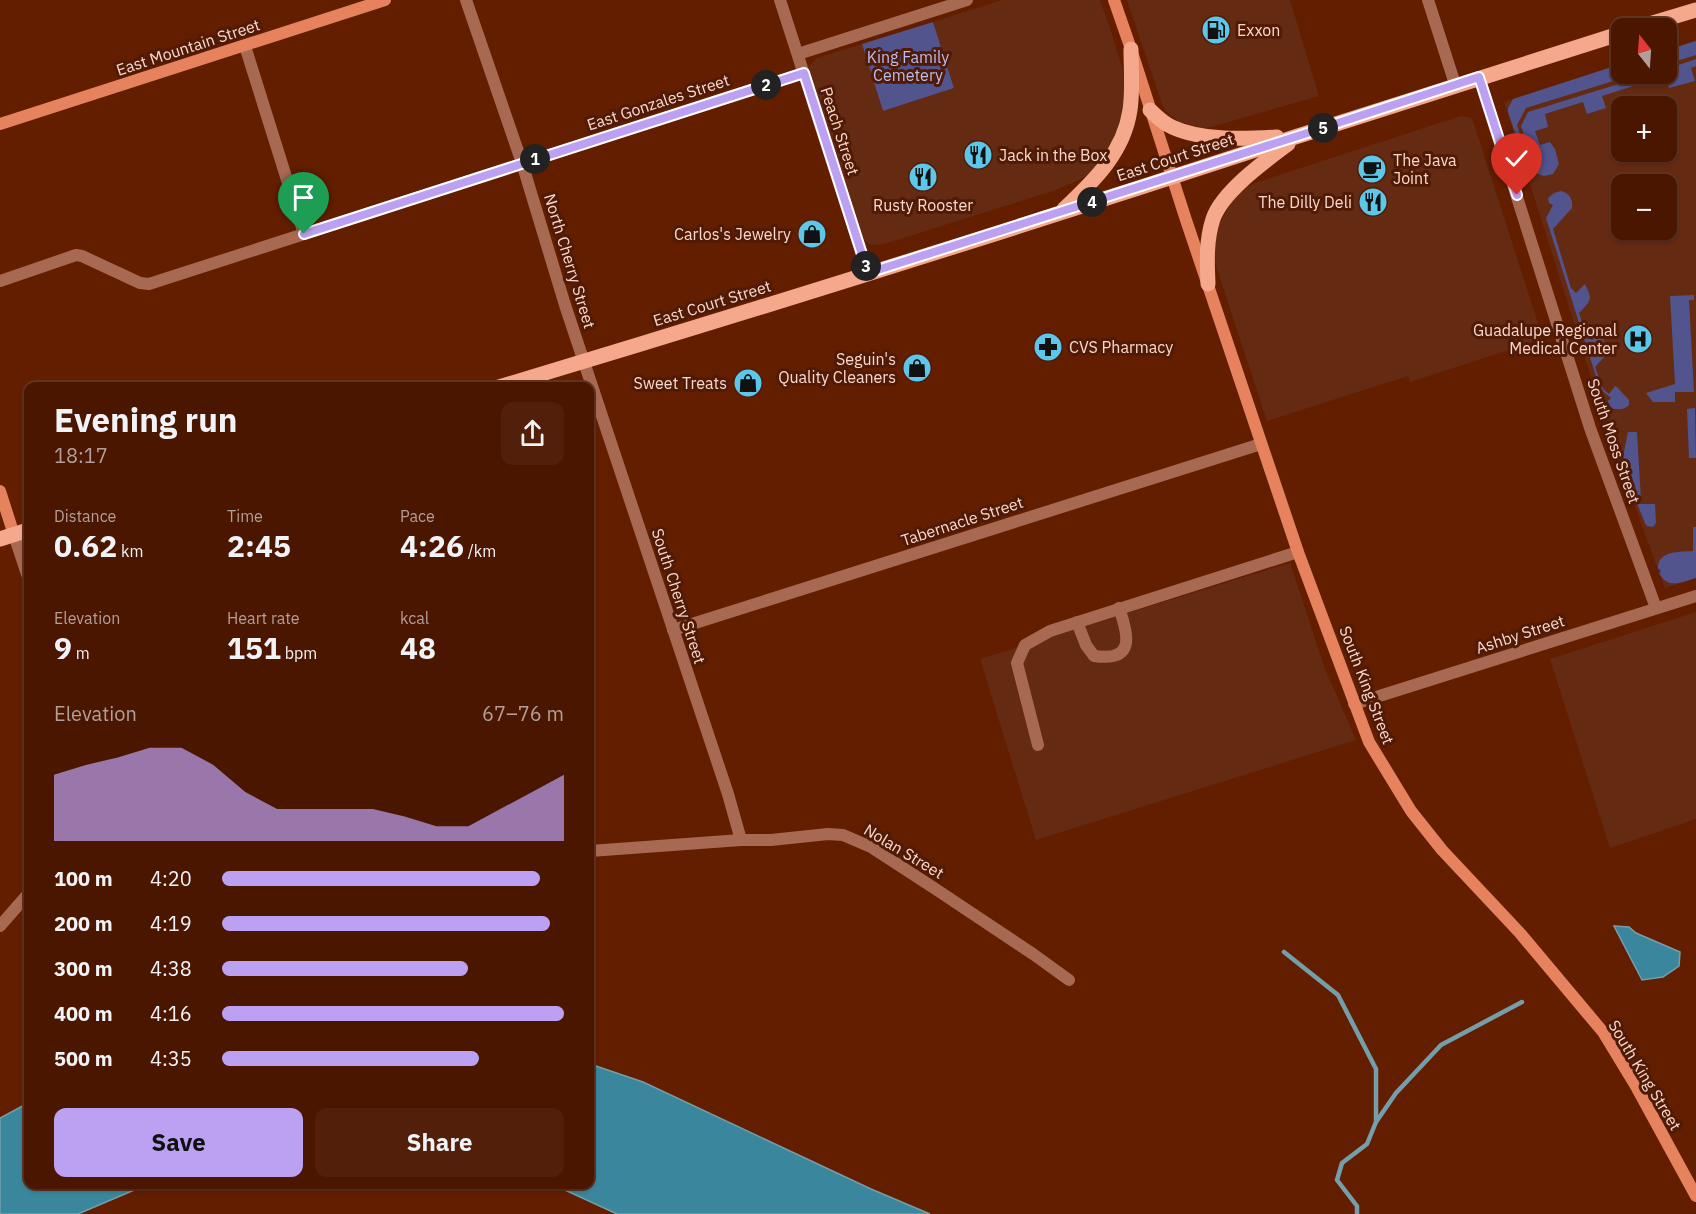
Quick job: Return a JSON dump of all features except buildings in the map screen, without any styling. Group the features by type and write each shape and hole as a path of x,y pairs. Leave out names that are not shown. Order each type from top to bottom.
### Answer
{"main road":[{"name":"East Mountain Street","path":"0,124 385,0"},
{"name":"South King Street","path":"1114,0 1298,552 1369,742 1411,811 1442,850 1519,932 1603,1032 1637,1088 1696,1196"},
{"path":"1669,18 1696,10"},
{"name":"East Court Street","path":"516,382 868,273 1455,84 1611,36"},
{"path":"1060,212 1097,177 1121,142 1131,107 1131,49"},
{"path":"1150,110 1161,121 1173,128 1202,135 1232,138 1298,136"},
{"path":"1208,284 1209,235 1218,208 1228,194 1271,156 1298,136"},
{"path":"0,491 14,535"}],"street":[{"name":"North Cherry Street","path":"466,0 522,163 565,305 585,361"},
{"name":"Peach Street","path":"780,0 868,273"},
{"path":"798,54 967,0"},
{"path":"1428,0 1455,84"},
{"path":"245,45 304,234"},
{"name":"East Gonzales Street","path":"0,281 76,255 140,283 149,284 804,73"},
{"name":"South Moss Street","path":"1479,77 1590,428 1656,608"},
{"name":"South Cherry Street","path":"585,361 592,382"},
{"name":"South Cherry Street","path":"594,389 728,794 741,840"},
{"name":"Tabernacle Street","path":"673,630 1261,444"},
{"path":"14,535 24,565"},
{"path":"1038,745 1017,663 1024,645 1050,631 1298,552"},
{"name":"Ashby Street","path":"1354,704 1696,596"},
{"path":"1077,622 1086,645 1094,656 1106,658 1119,654 1127,643 1126,628 1119,608"},
{"name":"Nolan Street","path":"594,851 741,840 771,840 828,834 843,835 871,847 938,890 1068,980"},
{"path":"0,926 24,899"}],"shaded area":[{"path":"1002,0 1100,0 1123,71 1126,92 1125,109 1115,142 1090,173 1056,190 884,244 870,245 863,239 808,67 817,58 862,44 883,111 954,88 933,22"},
{"path":"1127,0 1290,0 1319,96 1211,127 1202,128 1178,121 1166,111 1162,104"},
{"name":"Guadalupe Regional Medical Center","path":"1696,40 1696,578 1665,588 1614,449 1504,102 1611,67 1611,84 1677,84 1677,47"},
{"path":"1461,116 1471,118 1474,124 1543,339 1410,382 1408,376 1267,421 1213,251 1216,232 1230,202 1240,191 1255,183"},
{"path":"1290,563 1325,669 1356,740 1036,840 980,659"},
{"path":"1696,612 1696,819 1610,848 1550,659"},
{"path":"1614,926 1629,927 1636,933 1680,952 1679,966 1663,977 1642,980"},
{"path":"594,1065 643,1082 871,1189 930,1214 617,1214 563,1189 594,1189"},
{"path":"24,1105 24,1189 137,1189 78,1214 0,1214 0,1118"}],"green space":[{"name":"King Family Cemetery","path":"933,22 954,88 883,111 862,44"},
{"path":"1696,41 1696,55 1677,61 1677,47"},
{"path":"1696,59 1696,66 1691,68 1695,81 1669,88 1668,84 1677,84 1677,66"},
{"path":"1611,67 1611,82 1526,108 1517,125 1531,167 1527,168 1508,112 1513,99"},
{"path":"1619,84 1640,84 1602,96 1606,108 1587,114 1583,102 1545,114 1548,127 1535,131 1540,145 1550,142 1555,149 1559,164 1553,174 1544,176 1538,174 1538,165 1533,163 1521,126 1528,112"},
{"path":"1561,191 1570,197 1572,208 1553,229 1571,288 1576,293 1585,284 1589,293 1590,300 1579,313 1586,335 1592,340 1601,332 1608,353 1595,367 1603,389 1609,394 1615,386 1629,400 1629,405 1622,409 1608,406 1611,398 1600,389 1546,218 1553,205 1549,203 1548,198"},
{"path":"1694,295 1694,300 1689,300 1694,392 1675,392 1675,402 1653,402 1646,393 1675,384 1670,296"},
{"path":"1695,408 1696,458 1689,458 1687,409"},
{"path":"1628,432 1637,432 1641,500 1638,504 1655,504 1656,523 1653,527 1645,523 1632,491 1636,489 1623,457"},
{"path":"1693,527 1696,527 1696,578 1681,583 1667,582 1658,569 1661,558 1671,553 1693,551"}],"waterway":[{"path":"1284,952 1338,995 1376,1069 1376,1122"},
{"path":"1357,1214 1357,1206 1337,1180 1342,1163 1367,1144 1376,1122 1396,1093 1441,1045 1522,1002"}],"place":[{"name":"Exxon","path":"1216,30"},
{"name":"Jack in the Box","path":"978,155"},
{"name":"The Java Joint","path":"1372,169"},
{"name":"Rusty Rooster","path":"923,177"},
{"name":"The Dilly Deli","path":"1373,202"},
{"name":"Carlos's Jewelry","path":"812,234"},
{"name":"Guadalupe Regional Medical Center","path":"1638,339"},
{"name":"CVS Pharmacy","path":"1048,347"},
{"name":"Seguin's Quality Cleaners","path":"917,368"},
{"name":"Sweet Treats","path":"748,383"}],"route":[{"path":"304,234 804,73 868,273 1479,77 1517,195"}]}
